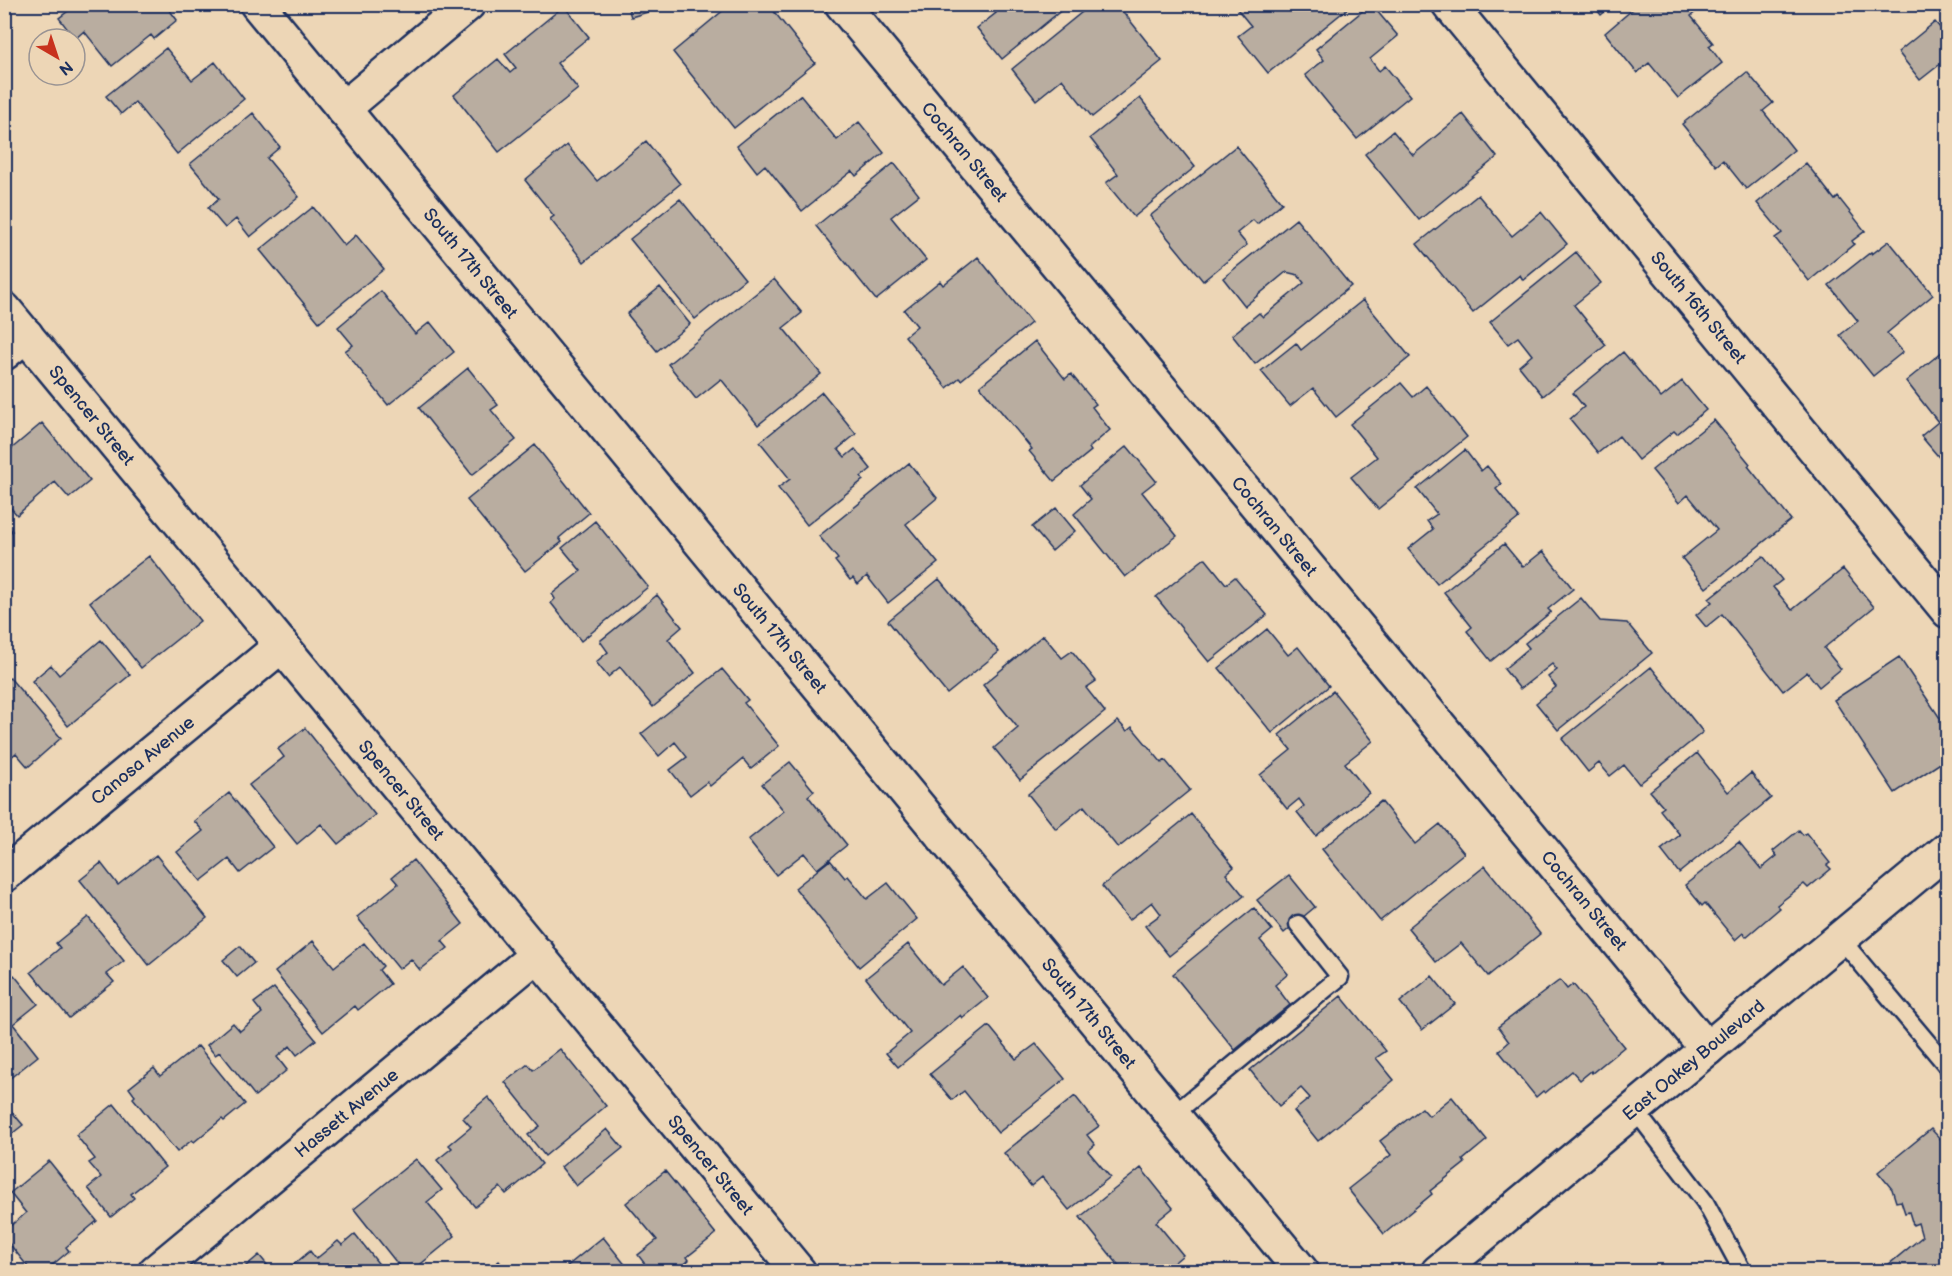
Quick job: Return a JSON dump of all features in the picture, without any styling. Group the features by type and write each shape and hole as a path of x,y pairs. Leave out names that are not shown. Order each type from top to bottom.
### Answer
{"street":[{"name":"South 17th Street","path":"257,4 1302,1272"},
{"path":"342,109 468,4"},
{"name":"Cochran Street","path":"842,4 1707,1049"},
{"name":"South 16th Street","path":"1449,4 1947,610"},
{"name":"Spencer Street","path":"4,309 15,344 282,645 537,954 791,1269"},
{"name":"Canosa Avenue","path":"4,875 282,645"},
{"name":"East Oakey Boulevard","path":"1438,1272 1947,849"},
{"name":"Hassett Avenue","path":"154,1272 537,954"}],"lane":[{"path":"1173,1114 1340,977 1298,924"},
{"path":"1840,938 1947,1067"},
{"path":"1634,1109 1705,1202 1743,1272"}],"building":[{"path":"63,4 165,4 177,20 154,39 151,35 112,66 87,35 87,27 66,27 59,18 68,11"},
{"path":"627,4 674,4 631,17"},
{"path":"731,4 768,4 815,63 734,128 673,52"},
{"path":"999,4 1069,4 1002,59 977,28 996,13 993,9"},
{"path":"1092,4 1117,4 1162,61 1092,117 1062,79 1036,100 1012,69"},
{"path":"1233,4 1353,4 1268,73 1238,36 1251,26"},
{"path":"1371,4 1398,36 1370,59 1379,71 1385,66 1410,96 1357,139 1305,75 1324,60 1316,49"},
{"path":"1592,4 1614,4 1601,15"},
{"path":"1639,4 1695,4 1699,9 1691,16 1713,43 1709,46 1722,63 1678,98 1649,63 1637,73 1605,33"},
{"path":"564,6 589,37 557,63 578,89 499,152 454,95 498,59 510,73 516,68 505,54"},
{"path":"1935,22 1948,37 1948,58 1920,80 1898,52"},
{"path":"166,48 192,80 215,62 244,99 177,154 135,102 121,114 106,96"},
{"path":"1747,72 1773,103 1763,111 1794,150 1746,189 1723,160 1716,166 1682,124"},
{"path":"800,95 837,140 859,122 884,153 856,176 852,171 802,211 765,165 757,172 737,146"},
{"path":"1140,98 1195,167 1134,217 1106,183 1118,174 1090,138"},
{"path":"253,113 280,147 267,158 299,197 250,237 236,219 225,228 208,208 219,199 190,164"},
{"path":"1463,114 1497,157 1419,220 1365,154 1393,131 1413,155"},
{"path":"646,141 680,184 584,262 550,219 554,216 525,180 567,145 597,181"},
{"path":"1236,146 1282,203 1257,224 1253,220 1237,233 1247,245 1203,281 1150,216"},
{"path":"894,163 919,195 891,217 926,260 876,300 816,226"},
{"path":"1806,163 1835,200 1838,197 1865,231 1852,241 1854,244 1809,281 1775,238 1782,233 1757,203"},
{"path":"1478,195 1512,236 1541,212 1567,244 1523,280 1520,275 1473,313 1417,244"},
{"path":"680,199 745,279 695,319 630,239"},
{"path":"313,207 344,246 356,235 384,269 319,322 260,250"},
{"path":"1296,219 1351,286 1255,364 1232,335 1259,313 1263,317 1304,283 1298,275 1286,272 1245,306 1223,278"},
{"path":"1889,241 1933,295 1887,333 1903,352 1873,376 1840,335 1858,321 1829,285"},
{"path":"1576,252 1601,283 1574,305 1606,345 1543,396 1519,366 1532,355 1518,337 1508,344 1490,322"},
{"path":"978,257 1031,323 961,380 959,378 947,388 905,336 917,326 904,310 940,281 943,285"},
{"path":"774,279 802,313 783,328 821,374 758,425 721,379 696,399 668,364"},
{"path":"660,287 690,324 657,351 627,314"},
{"path":"381,291 415,334 430,322 454,352 388,405 345,351 353,345 338,327"},
{"path":"1363,300 1410,357 1336,417 1313,388 1290,406 1261,371 1296,343 1301,350"},
{"path":"1035,341 1065,379 1071,374 1096,404 1092,407 1110,430 1089,448 1091,451 1054,481 1029,451 1032,449 980,386"},
{"path":"1948,347 1948,468 1921,436 1938,422 1906,381"},
{"path":"1623,352 1661,398 1682,381 1706,410 1677,434 1674,431 1638,460 1619,436 1598,453 1570,419 1584,407 1573,393"},
{"path":"468,368 498,405 491,410 516,440 472,475 419,408"},
{"path":"1401,383 1413,397 1426,386 1467,437 1378,509 1351,477 1377,457 1350,424"},
{"path":"822,392 856,434 838,449 845,457 855,449 871,469 861,477 863,480 807,525 778,488 790,479 760,442"},
{"path":"1714,420 1791,520 1706,588 1682,558 1717,530 1688,495 1679,503 1652,470"},
{"path":"42,423 90,481 69,498 55,482 17,515 4,500 4,455"},
{"path":"535,445 589,513 559,538 562,542 525,571 467,500"},
{"path":"1127,446 1156,481 1142,492 1177,536 1125,577 1074,514 1091,499 1080,485"},
{"path":"1465,450 1481,471 1487,466 1502,484 1496,489 1519,518 1437,584 1408,549 1433,529 1427,521 1437,514 1417,489"},
{"path":"909,463 937,498 906,524 938,563 888,603 867,576 858,584 853,578 850,580 835,561 838,559 819,536"},
{"path":"1056,508 1075,531 1052,551 1032,527"},
{"path":"4,521 12,531 4,537"},
{"path":"595,521 648,587 581,641 551,603 555,599 552,594 581,571 562,548"},
{"path":"1504,544 1523,567 1543,551 1573,589 1548,609 1551,612 1491,661 1467,631 1472,627 1444,592"},
{"path":"149,556 200,621 141,668 90,602"},
{"path":"1763,556 1782,580 1773,587 1792,610 1843,569 1874,607 1824,648 1841,669 1819,687 1807,672 1783,691 1722,614 1706,627 1696,615 1712,602 1709,599"},
{"path":"1205,558 1226,584 1235,577 1267,615 1209,662 1156,597"},
{"path":"939,579 999,652 947,694 888,621"},
{"path":"657,595 682,627 668,639 695,673 653,707 620,667 608,677 596,662 608,652 600,641"},
{"path":"1581,598 1600,621 1627,623 1652,653 1558,730 1536,703 1556,687 1548,677 1557,670 1552,664 1520,689 1504,669 1529,648 1525,643"},
{"path":"1267,629 1288,655 1298,647 1329,686 1272,733 1219,668"},
{"path":"1043,635 1062,658 1072,651 1096,681 1086,688 1105,712 1020,780 994,748 1018,728 983,685"},
{"path":"101,640 130,675 68,726 32,681 51,665 59,675"},
{"path":"1899,657 1948,730 1948,758 1895,793 1834,700"},
{"path":"1651,667 1703,732 1639,784 1624,765 1610,776 1599,763 1588,772 1562,739"},
{"path":"722,669 748,700 744,703 779,746 751,769 743,759 710,786 707,782 690,795 670,770 687,757 675,742 659,756 641,734"},
{"path":"10,678 61,738 28,767 16,753 4,763 4,682"},
{"path":"1333,691 1373,741 1345,763 1369,793 1316,836 1297,812 1304,806 1299,799 1287,809 1260,775 1291,750 1279,735"},
{"path":"1118,721 1127,731 1132,727 1162,763 1165,760 1190,790 1118,848 1084,806 1056,829 1028,794"},
{"path":"305,728 375,815 338,844 321,824 297,844 249,785 284,757 278,749"},
{"path":"1697,753 1728,792 1751,773 1771,798 1679,873 1661,850 1680,835 1660,810 1664,807 1650,791"},
{"path":"790,762 814,791 808,796 847,845 817,869 804,853 776,875 748,840 784,811 762,784"},
{"path":"229,793 273,847 240,873 229,859 201,881 177,852 203,831 194,821"},
{"path":"1381,801 1415,844 1440,824 1464,853 1380,921 1322,849"},
{"path":"1191,814 1234,867 1226,874 1244,896 1169,956 1145,926 1161,914 1152,902 1129,920 1102,886"},
{"path":"1799,830 1803,835 1806,833 1830,863 1827,865 1831,869 1808,888 1804,884 1777,905 1780,908 1746,937 1743,933 1735,940 1705,903 1702,906 1685,885 1739,842 1761,869 1777,856 1773,851"},
{"path":"156,855 207,918 149,965 80,880 101,863 118,885"},
{"path":"413,860 463,924 442,941 448,948 420,970 411,959 399,969 357,917 398,884 392,877"},
{"path":"830,860 845,878 848,876 867,899 888,883 917,919 859,967 795,888"},
{"path":"1485,866 1540,934 1488,976 1461,943 1436,962 1408,928"},
{"path":"1289,875 1315,907 1284,933 1257,900"},
{"path":"1254,908 1272,930 1260,940 1288,974 1275,985 1290,1005 1235,1050 1173,974"},
{"path":"88,917 124,961 107,974 114,982 69,1018 31,972 60,948 56,943"},
{"path":"313,941 334,967 364,943 383,966 379,970 390,984 358,1010 355,1006 323,1032 275,972"},
{"path":"908,944 941,985 963,967 988,998 963,1018 961,1015 898,1067 886,1053 910,1033 866,978"},
{"path":"240,946 254,963 237,977 223,960"},
{"path":"14,975 38,1004 13,1024 38,1056 4,1083 4,982"},
{"path":"1432,976 1455,1004 1422,1030 1400,1002"},
{"path":"1560,980 1567,989 1573,984 1624,1047 1580,1080 1572,1071 1545,1093 1543,1091 1536,1097 1499,1051 1509,1042 1498,1027"},
{"path":"274,988 316,1040 297,1055 290,1046 277,1057 287,1070 255,1096 220,1052 215,1055 207,1045 233,1023 240,1031 262,1013 254,1003"},
{"path":"1341,996 1386,1051 1376,1058 1394,1080 1318,1141 1294,1111 1310,1098 1301,1088 1279,1106 1250,1070"},
{"path":"989,1026 1016,1059 1036,1044 1065,1079 998,1133 964,1091 952,1100 930,1074"},
{"path":"198,1046 245,1104 177,1152 133,1098 135,1096 129,1088 154,1068 160,1076"},
{"path":"560,1049 606,1106 545,1156 528,1135 540,1126 505,1082 528,1064 533,1070"},
{"path":"1075,1096 1099,1126 1087,1135 1095,1145 1088,1151 1110,1177 1069,1210 1042,1177 1031,1186 1004,1153"},
{"path":"488,1097 542,1164 506,1194 500,1187 475,1207 437,1160 452,1148 449,1145 471,1127 463,1118"},
{"path":"1452,1097 1487,1140 1463,1160 1465,1163 1430,1191 1432,1194 1384,1234 1348,1189 1391,1155 1380,1141 1422,1108 1429,1116"},
{"path":"114,1104 165,1167 131,1194 134,1198 111,1217 88,1188 101,1177 89,1163 95,1159 76,1135"},
{"path":"7,1106 23,1125 4,1140 4,1108"},
{"path":"607,1129 623,1148 576,1186 561,1167"},
{"path":"1931,1129 1948,1147 1948,1272 1893,1272 1888,1265 1922,1237 1918,1223 1913,1225 1909,1212 1905,1213 1901,1201 1896,1202 1892,1189 1878,1172"},
{"path":"416,1159 442,1190 427,1202 455,1236 411,1272 404,1272 354,1209"},
{"path":"49,1161 97,1221 66,1247 69,1251 44,1272 32,1272 4,1237 4,1231 26,1213 10,1193"},
{"path":"1141,1168 1173,1208 1156,1222 1183,1255 1163,1272 1124,1272 1080,1217"},
{"path":"665,1171 716,1234 687,1257 689,1260 676,1272 651,1272 638,1255 657,1240 626,1203"},
{"path":"355,1234 385,1272 285,1272 310,1251 316,1259 338,1241 342,1245"},
{"path":"603,1237 631,1272 560,1272"},
{"path":"259,1255 273,1272 239,1272"},
{"path":"4,1258 15,1272 4,1272"},
{"path":"499,1261 507,1272 485,1272"}]}
